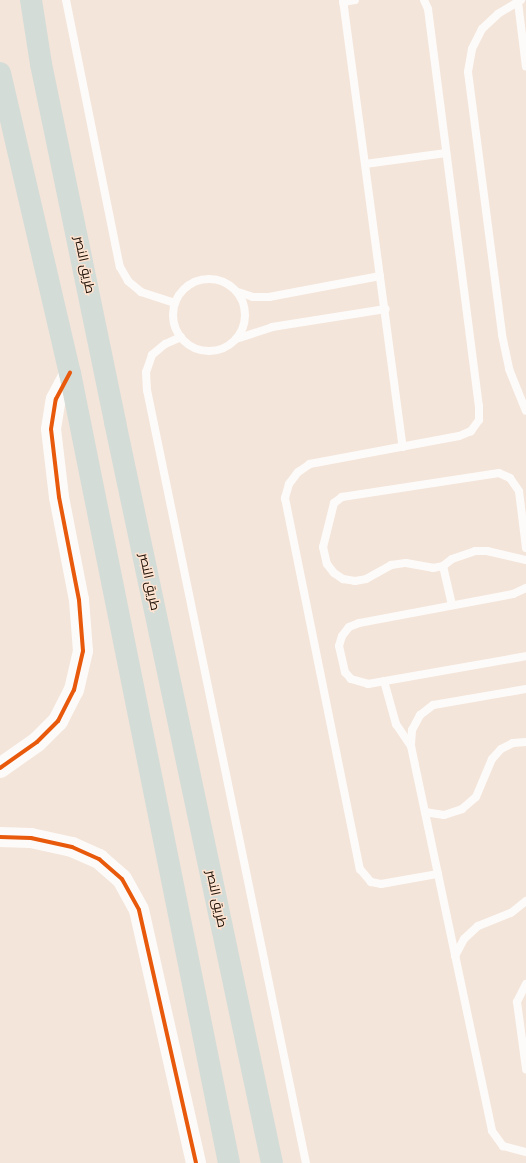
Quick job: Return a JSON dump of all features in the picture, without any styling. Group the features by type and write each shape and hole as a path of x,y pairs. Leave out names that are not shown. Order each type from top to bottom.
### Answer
{"highway":[{"name":"طريق النصر","path":"31,0 41,64 115,422 272,1163"},
{"path":"0,73 70,373 229,1163"}],"street":[{"path":"0,768 37,742 58,721 74,690 83,651 79,600 59,497 51,429 56,399 70,373"},
{"path":"0,837 31,838 72,847 99,859 122,879 139,910 196,1163"}],"lane":[{"path":"66,0 120,267 128,281 140,292 175,303"},
{"path":"355,0 343,1 380,276 386,309 403,447"},
{"path":"424,0 428,8 480,406 479,420 471,431 459,436 310,464 298,472 289,484 285,498 360,869 364,877 371,882 380,884 438,874"},
{"path":"526,67 519,1 498,14 482,29 472,49 468,72 502,335 509,369 526,411"},
{"path":"365,164 446,152"},
{"path":"380,276 269,297 253,297 238,292 228,284 216,279 203,279 191,284 181,292 175,303 174,320 181,337 190,345 207,350 225,347 235,340 272,326 386,309"},
{"path":"235,340 242,329 245,316 243,304 238,292"},
{"path":"181,337 165,344 152,355 146,372 147,390 306,1163"},
{"path":"526,548 519,491 510,478 499,473 352,494 334,503 324,537 323,556 334,573 343,579 366,579 391,565 406,563 433,568 443,566 452,559 475,551 493,552 526,560"},
{"path":"443,566 452,605"},
{"path":"526,588 513,594 360,623 349,627 342,636 339,646 345,672 359,683 384,681 526,656"},
{"path":"384,681 396,724 411,746"},
{"path":"526,689 433,706 420,715 412,730 411,746 492,1131 503,1146 526,1152"},
{"path":"425,812 444,815 462,809 476,797 492,759 501,749 513,743 526,742"},
{"path":"455,956 464,939 478,926 511,913 526,901"},
{"path":"526,984 517,1002 526,1069"}],"cycle path":[{"path":"0,768 37,742 58,721 74,690 83,651 79,600 59,497 51,429 56,399 70,373"},
{"path":"0,837 31,838 72,847 99,859 122,879 139,910 196,1163"}]}
